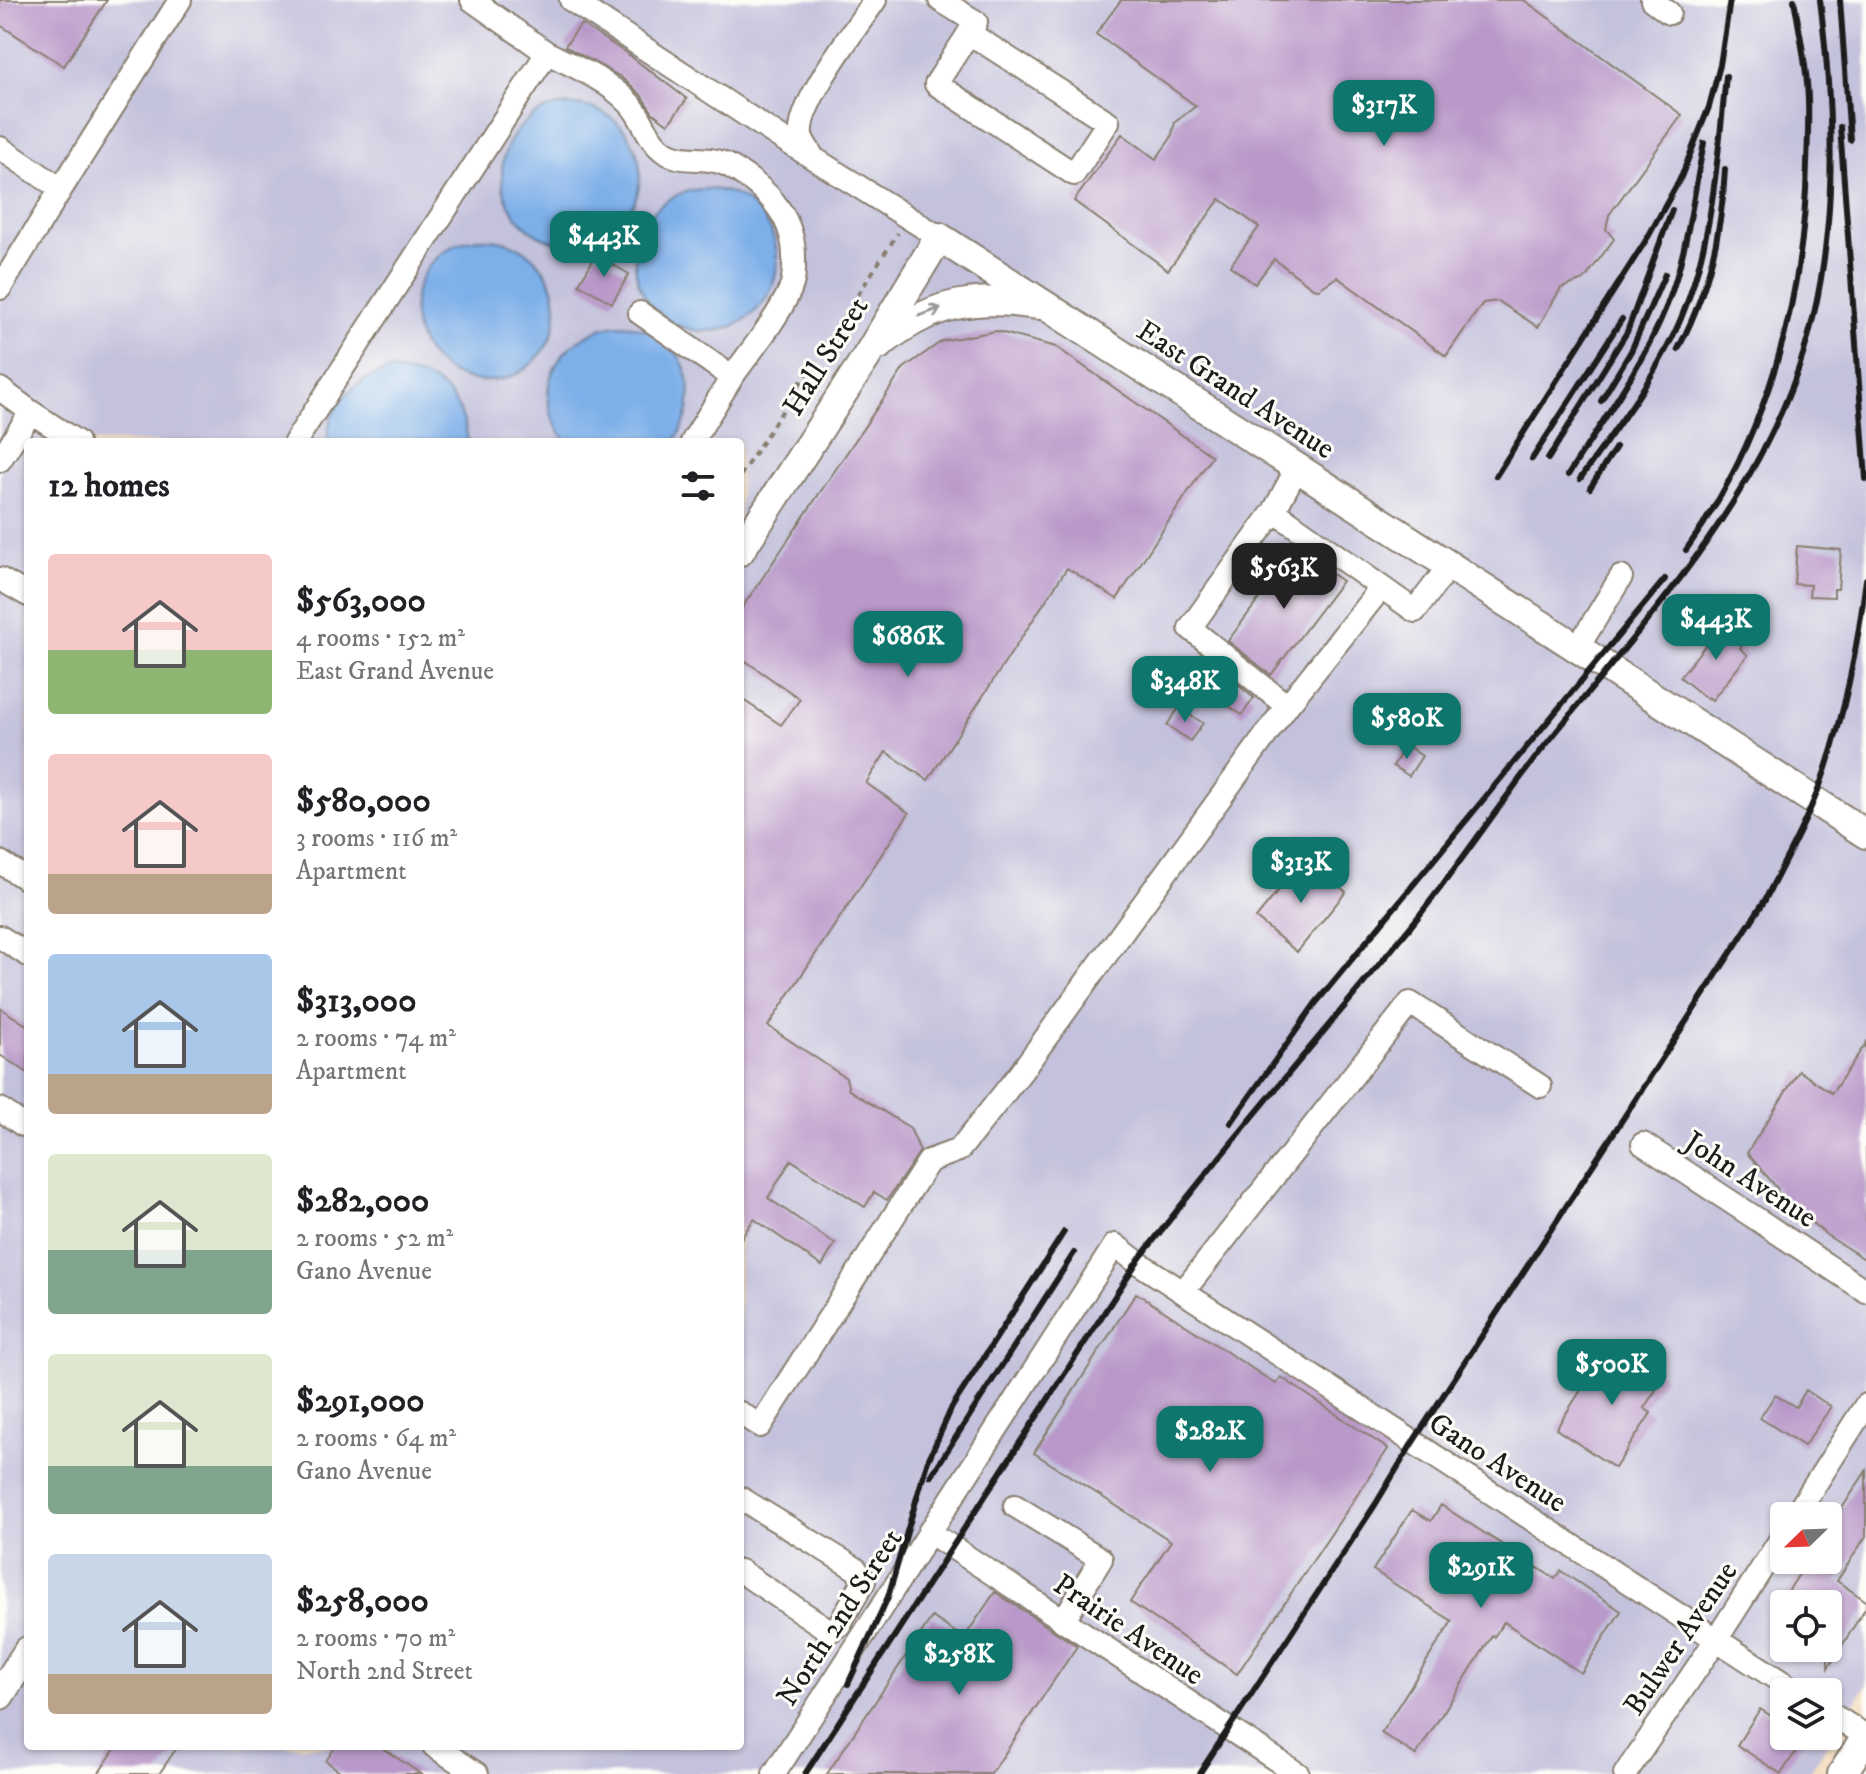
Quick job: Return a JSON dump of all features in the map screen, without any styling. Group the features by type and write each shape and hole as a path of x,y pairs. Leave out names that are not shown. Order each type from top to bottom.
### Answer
{"main road":[{"name":"East Grand Avenue","path":"939,237 1866,834"},
{"name":"Hall Street","path":"744,545 867,356 939,237"},
{"path":"867,356 917,317 941,308 988,300 1043,306"},
{"path":"0,1695 24,1657"},
{"path":"1842,1774 1866,1736"}],"street":[{"path":"0,288 180,0"},
{"path":"472,0 547,53 582,71 630,104 654,145 675,158 701,157 726,164 767,193 782,212 794,241 795,269 790,290 694,438"},
{"path":"813,157 801,136 804,115 824,75 875,0"},
{"path":"940,0 976,22 936,84 1074,174 1108,122 969,33"},
{"name":"East Grand Avenue","path":"573,1 939,237"},
{"path":"298,438 547,53"},
{"path":"0,148 61,189"},
{"path":"640,313 732,377"},
{"path":"0,389 71,438"},
{"path":"0,460 31,412"},
{"path":"1287,706 1190,628 1274,511 1297,468"},
{"path":"1274,511 1415,611 1449,566"},
{"path":"1578,647 1621,577"},
{"path":"0,579 24,593"},
{"path":"744,1416 760,1426 929,1161 959,1150 1021,1072 1287,706 1381,588"},
{"path":"0,862 24,877"},
{"path":"0,937 24,952"},
{"path":"1175,1287 1410,1003 1540,1086"},
{"path":"0,1109 24,1123"},
{"name":"John Avenue","path":"1643,1144 1866,1291"},
{"name":"Gano Avenue","path":"929,1532 1115,1245 1775,1678"},
{"path":"1804,1502 1866,1405"},
{"path":"744,1500 856,1569 864,1581 839,1625 830,1631 744,1574"},
{"path":"1015,1506 1101,1559 1063,1621"},
{"name":"Prairie Avenue","path":"929,1532 1298,1774"},
{"name":"North 2nd Street","path":"774,1774 929,1532"},
{"name":"Bulwer Avenue","path":"1625,1774 1770,1556"},
{"path":"1842,1721 1866,1736"},
{"path":"440,1750 477,1774"}],"path":[{"path":"744,470 892,242"}],"shaded area":[{"path":"0,0 1866,0 1866,1685 1842,1722 1842,1678 1770,1678 1770,1750 1824,1750 1808,1774 0,1774"}],"water":[{"path":"571,105 597,111 620,125 634,148 640,174 634,200 620,223 597,237 571,243 545,237 522,223 508,200 502,174 508,148 522,125 545,111"},
{"path":"706,189 733,195 756,210 771,233 777,260 771,287 756,310 733,325 706,331 679,325 656,310 641,287 635,260 641,233 656,210 679,195"},
{"path":"485,239 512,245 535,260 550,283 556,310 550,337 535,360 512,375 485,381 458,375 435,360 420,337 414,310 420,283 435,260 458,245"},
{"path":"615,325 637,327 658,336 681,360 690,392 683,426 676,438 564,438 555,423 549,404 549,386 554,369 564,354 577,341"},
{"path":"392,370 409,373 445,390 460,412 467,438 328,438 338,404 355,386"}],"building":[{"path":"0,0 107,0 64,66 0,25"},
{"path":"1121,0 1524,0 1682,115 1609,215 1606,229 1614,239 1584,280 1561,288 1538,327 1498,301 1483,303 1446,356 1337,277 1319,289 1313,288 1274,259 1255,284 1230,266 1259,227 1220,199 1168,270 1074,201 1122,134 1156,159 1171,138 1175,122 1196,106 1096,34"},
{"path":"581,24 629,55 687,99 668,124 653,113 641,95 621,77 565,46"},
{"path":"596,255 629,274 612,303 579,284"},
{"path":"996,331 1056,347 1212,456 1117,599 1067,568 928,780 886,752 866,783 909,813 768,1026 846,1078 849,1090 910,1128 920,1151 887,1200 874,1192 865,1207 791,1160 768,1198 835,1244 822,1266 754,1219 744,1234 744,701 781,725 800,699 744,660 744,605 904,368 942,341"},
{"path":"1797,546 1841,550 1838,589 1834,589 1834,597 1809,596 1810,585 1794,584"},
{"path":"1296,549 1342,581 1271,675 1228,641"},
{"path":"1724,622 1746,640 1740,648 1748,655 1712,700 1680,677"},
{"path":"1210,662 1254,698 1242,715 1195,682"},
{"path":"1179,708 1203,723 1190,741 1167,725"},
{"path":"1406,745 1422,756 1409,776 1393,766"},
{"path":"1305,858 1346,892 1297,952 1256,918"},
{"path":"0,1008 24,1023 24,1070 0,1055"},
{"path":"1866,1043 1866,1260 1828,1236 1777,1194 1778,1189 1747,1153 1799,1071 1832,1093"},
{"path":"1136,1293 1276,1384 1281,1377 1388,1449 1237,1674 1130,1602 1171,1541 1034,1453"},
{"path":"1618,1346 1665,1376 1644,1408 1651,1413 1615,1468 1556,1429 1592,1373 1598,1377"},
{"path":"1806,1390 1831,1407 1804,1446 1760,1418 1775,1395 1796,1407"},
{"path":"1866,1471 1866,1536 1842,1573 1842,1508"},
{"path":"1441,1505 1555,1579 1561,1571 1621,1611 1581,1673 1504,1622 1416,1755 1381,1733 1452,1621 1373,1570 1412,1510 1431,1521"},
{"path":"1799,1574 1842,1574 1837,1581 1866,1601 1866,1607 1842,1646 1842,1590 1789,1590"},
{"path":"995,1592 1077,1646 991,1774 827,1774 932,1617 964,1638"},
{"path":"1760,1709 1770,1715 1770,1750 1797,1750 1781,1774 1737,1745"},
{"path":"114,1750 175,1750 159,1774 98,1774"},
{"path":"333,1750 385,1750 421,1774 344,1774 326,1761"}],"railway":[{"path":"1496,476 1648,237 1681,177 1709,107 1720,65 1730,0"},
{"path":"1686,550 1739,461 1776,366 1789,317 1804,215 1808,127 1807,78 1794,0"},
{"path":"805,1774 1137,1262 1428,905 1540,752 1681,577 1744,485 1793,384 1819,291 1826,243 1831,146 1820,0"},
{"path":"1840,0 1850,140"},
{"path":"1580,479 1651,376 1685,309 1696,277 1710,211 1726,76"},
{"path":"1840,127 1866,479"},
{"path":"1568,475 1634,372 1667,305 1685,245 1704,143"},
{"path":"1678,349 1698,306 1712,262 1721,217 1725,169"},
{"path":"1548,459 1627,332 1672,210"},
{"path":"1601,401 1631,351 1665,274"},
{"path":"1532,459 1622,319"},
{"path":"1590,488 1616,447"},
{"path":"1231,1123 1315,1004 1665,579"},
{"path":"1199,1774 1765,900 1797,837 1825,771 1850,676 1866,579"},
{"path":"848,1684 888,1597 927,1463 952,1407 1064,1232"},
{"path":"931,1476 1074,1253"}]}
